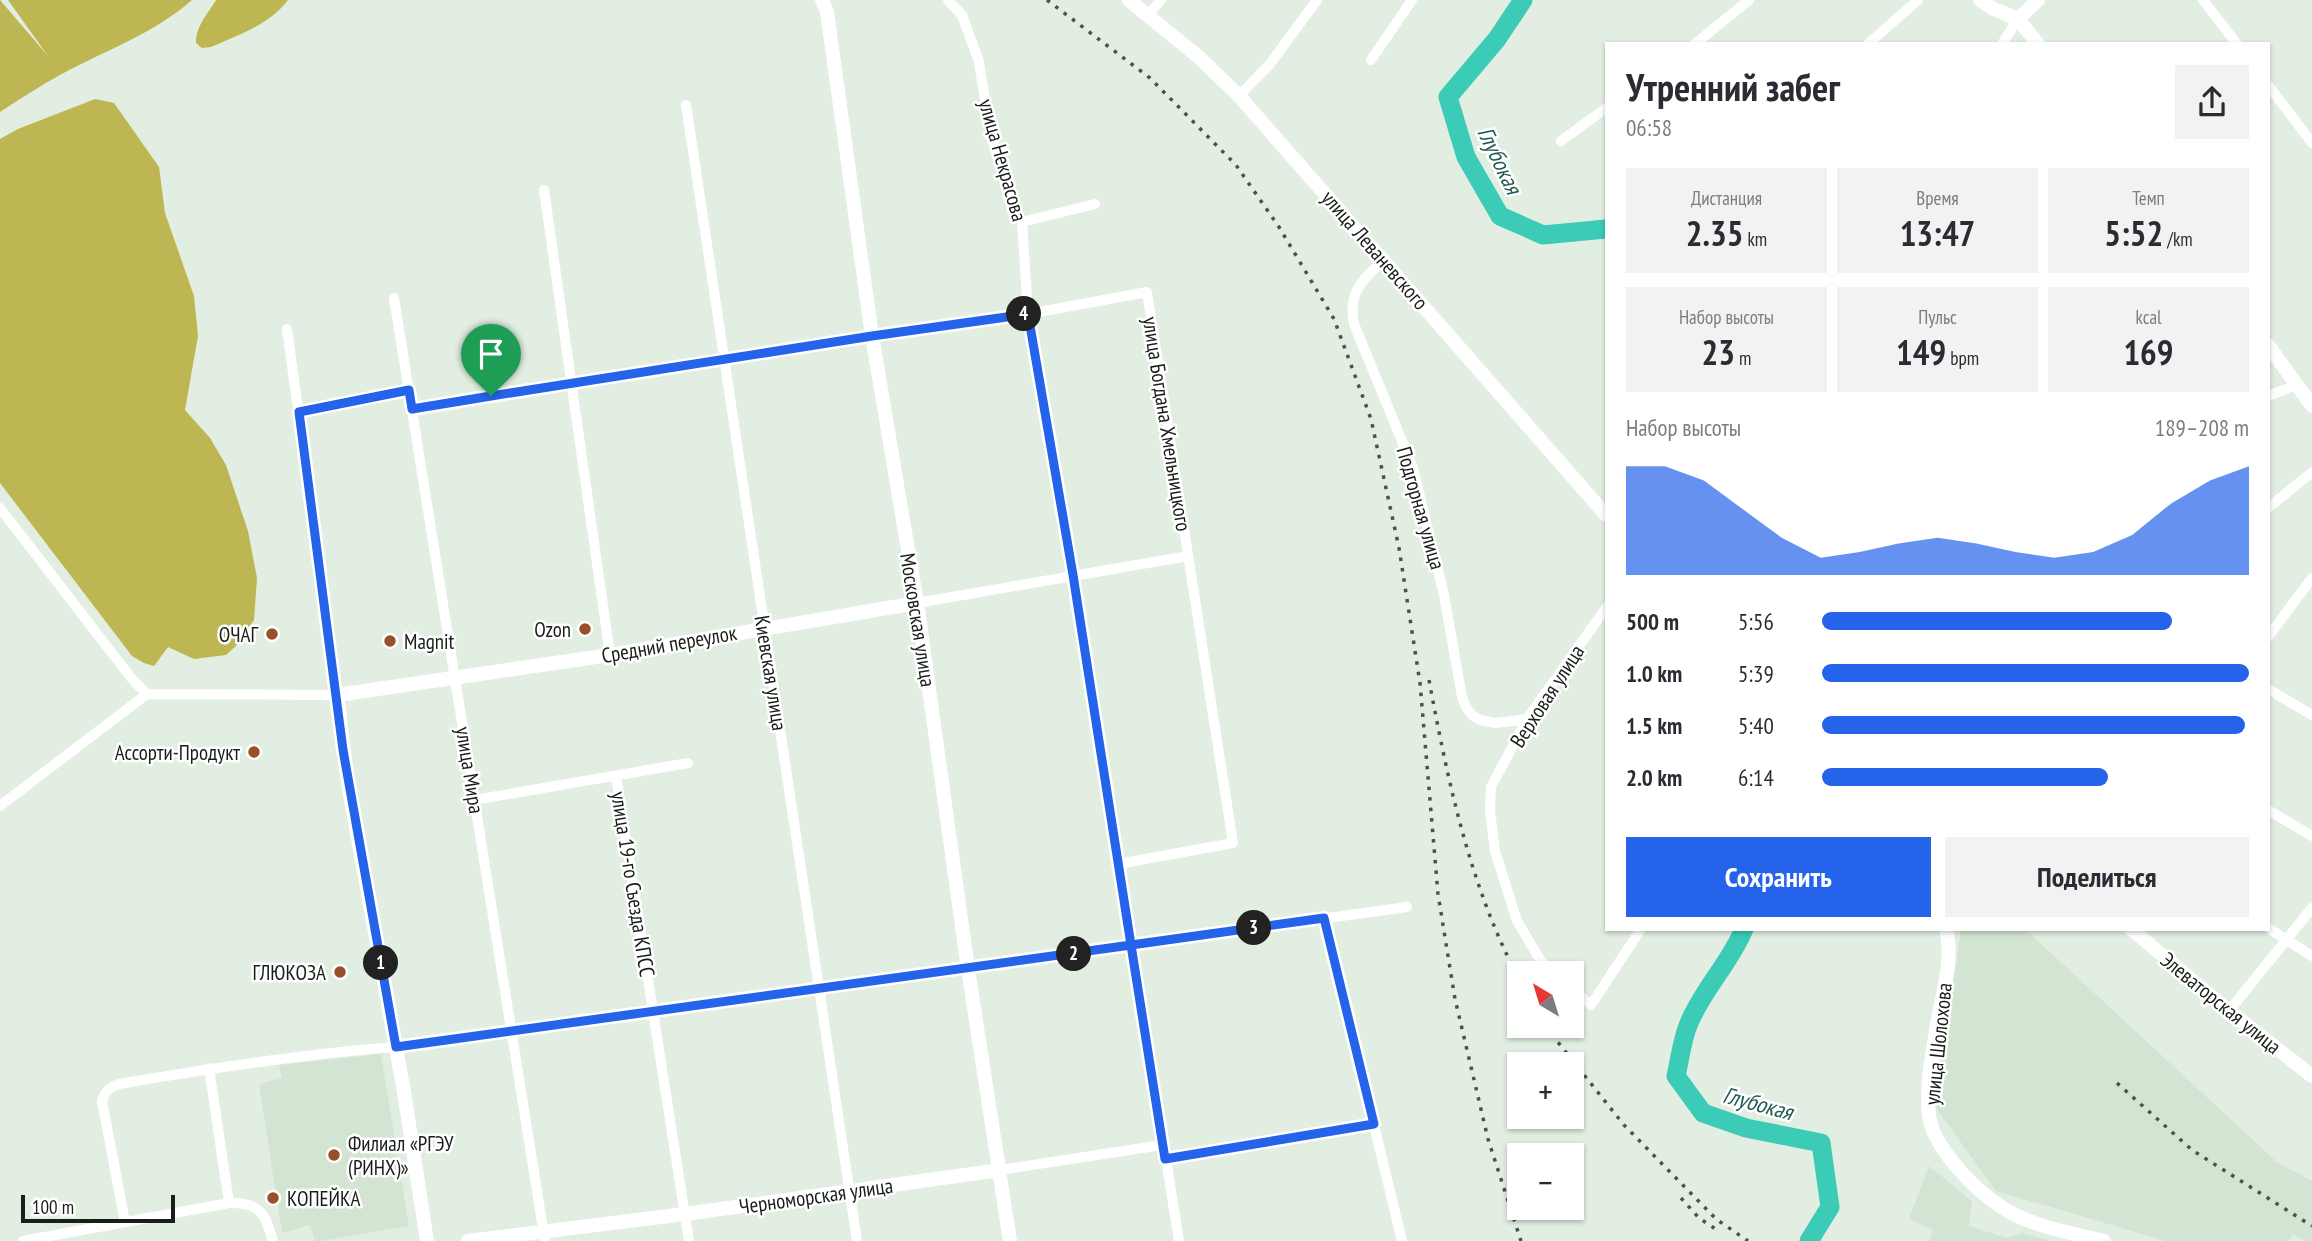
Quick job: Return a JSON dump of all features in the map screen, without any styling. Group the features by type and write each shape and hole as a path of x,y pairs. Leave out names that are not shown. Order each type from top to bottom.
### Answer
{"street":[{"name":"Московская улица","path":"822,0 827,12 872,336 917,603 968,969 1010,1241"},
{"name":"улица Некрасова","path":"948,0 962,15 979,62 989,126 1006,187 1022,222 1028,314 1073,575 1179,1241"},
{"name":"улица Леваневского","path":"1129,0 1201,59 1239,96 1605,514"},
{"path":"1148,15 1161,0"},
{"path":"1239,96 1270,64 1317,0"},
{"path":"1371,60 1412,0"},
{"path":"1697,42 1749,0"},
{"path":"1870,42 1918,0"},
{"path":"1980,0 2018,19 2036,42"},
{"path":"2003,42 2018,19 2038,0"},
{"path":"2203,0 2235,42"},
{"path":"2270,88 2312,143"},
{"name":"Киевская улица","path":"686,105 857,1241"},
{"path":"1561,141 1605,109"},
{"path":"544,190 610,655"},
{"path":"1022,222 1095,204"},
{"name":"Подгорная улица","path":"1384,260 1360,282 1355,291 1352,310 1354,324 1413,468 1444,595 1462,698 1472,715 1480,720 1496,723 1527,719"},
{"name":"улица Богдана Хмельницкого","path":"412,409 1028,314 1147,292 1233,843 1118,864"},
{"name":"улица Мира","path":"394,299 545,1236"},
{"path":"287,329 348,783 396,1047 427,1241"},
{"path":"2270,348 2312,406"},
{"path":"2270,395 2297,386"},
{"path":"299,412 409,390"},
{"path":"2270,506 2312,472"},
{"path":"0,508 132,679 147,694 0,806"},
{"name":"Средний переулок","path":"147,694 337,695 610,655 1188,556"},
{"path":"2270,634 2312,579"},
{"name":"Верховая улица","path":"1541,961 1517,920 1495,851 1490,811 1491,787 1527,719 1605,609"},
{"path":"2270,690 2312,715"},
{"path":"474,800 688,763"},
{"name":"улица 19-го Съезда КПСС","path":"615,776 689,1241"},
{"path":"2270,811 2312,836"},
{"path":"125,1222 102,1101 104,1093 119,1084 209,1068 330,1052 396,1047 1408,907"},
{"path":"2229,1011 2312,908"},
{"path":"1324,918 1402,1241"},
{"path":"2270,929 2312,956"},
{"path":"1584,999 1591,1005 1640,931"},
{"name":"улица Шолохова","path":"1946,931 1949,954 1931,1063 1929,1106 1930,1120 1936,1135 1967,1179 1995,1204 2028,1221 2104,1241"},
{"name":"Элеваторская улица","path":"2133,931 2312,1076"},
{"path":"209,1068 229,1202"},
{"path":"1165,1159 1374,1124"},
{"name":"Черноморская улица","path":"468,1241 545,1236 1162,1145"},
{"path":"23,1241 229,1202 246,1202 260,1210 268,1223 273,1241"}],"shaded area":[{"path":"0,0 48,56 8,0 192,0 146,32 60,75 0,112"},
{"path":"216,0 288,0 272,16 253,28 211,47 202,48 196,43 198,31"},
{"path":"95,99 114,103 159,167 165,213 194,296 198,336 185,410 210,438 226,465 248,531 257,578 254,620 237,645 226,655 194,659 168,647 154,666 132,656 0,483 0,139 18,129"},
{"path":"1961,931 2027,931 2278,1163 2312,1181 2312,1241 2304,1241 2293,1234 2288,1241 2166,1241 1996,1191 1936,1108"},
{"name":"Филиал «РГЭУ (РИНХ)»","path":"381,1054 409,1226 320,1241 315,1241 310,1225 282,1233 259,1084 282,1078 279,1065"},
{"path":"1929,1166 1972,1201 1969,1226 2007,1238 2023,1233 2051,1241 1929,1241 1933,1230 1909,1219"}],"waterway":[{"name":"Глубокая","path":"1523,0 1497,39 1448,97 1466,157 1500,216 1543,235 1605,229"},
{"name":"Глубокая","path":"1743,931 1689,1023 1676,1076 1703,1113 1746,1128 1821,1143 1830,1207 1809,1241"}],"railway":[{"path":"1047,0 1150,78 1236,165 1279,227 1334,319 1371,419 1399,548 1420,683 1438,894 1455,999 1488,1139 1521,1241"},
{"path":"1429,680 1463,833 1487,908 1510,961"},
{"path":"1555,1038 1624,1125 1716,1219 1748,1241"},
{"path":"2117,1083 2192,1150 2312,1226"},
{"path":"1681,1198 1699,1218 1717,1230"}],"place":[{"name":"Ozon","path":"585,629"},
{"name":"ОЧАГ","path":"272,634"},
{"name":"Magnit","path":"390,641"},
{"name":"Ассорти-Продукт","path":"254,752"},
{"name":"ГЛЮКОЗА","path":"340,972"},
{"name":"Филиал «РГЭУ (РИНХ)»","path":"334,1155"},
{"name":"КОПЕЙКА","path":"273,1198"}],"route":[{"path":"491,396 412,409 409,390 299,412 348,783 396,1047 1131,945 1165,1159 1374,1124 1324,918 1131,945 1073,575 1028,314 491,396"}]}
